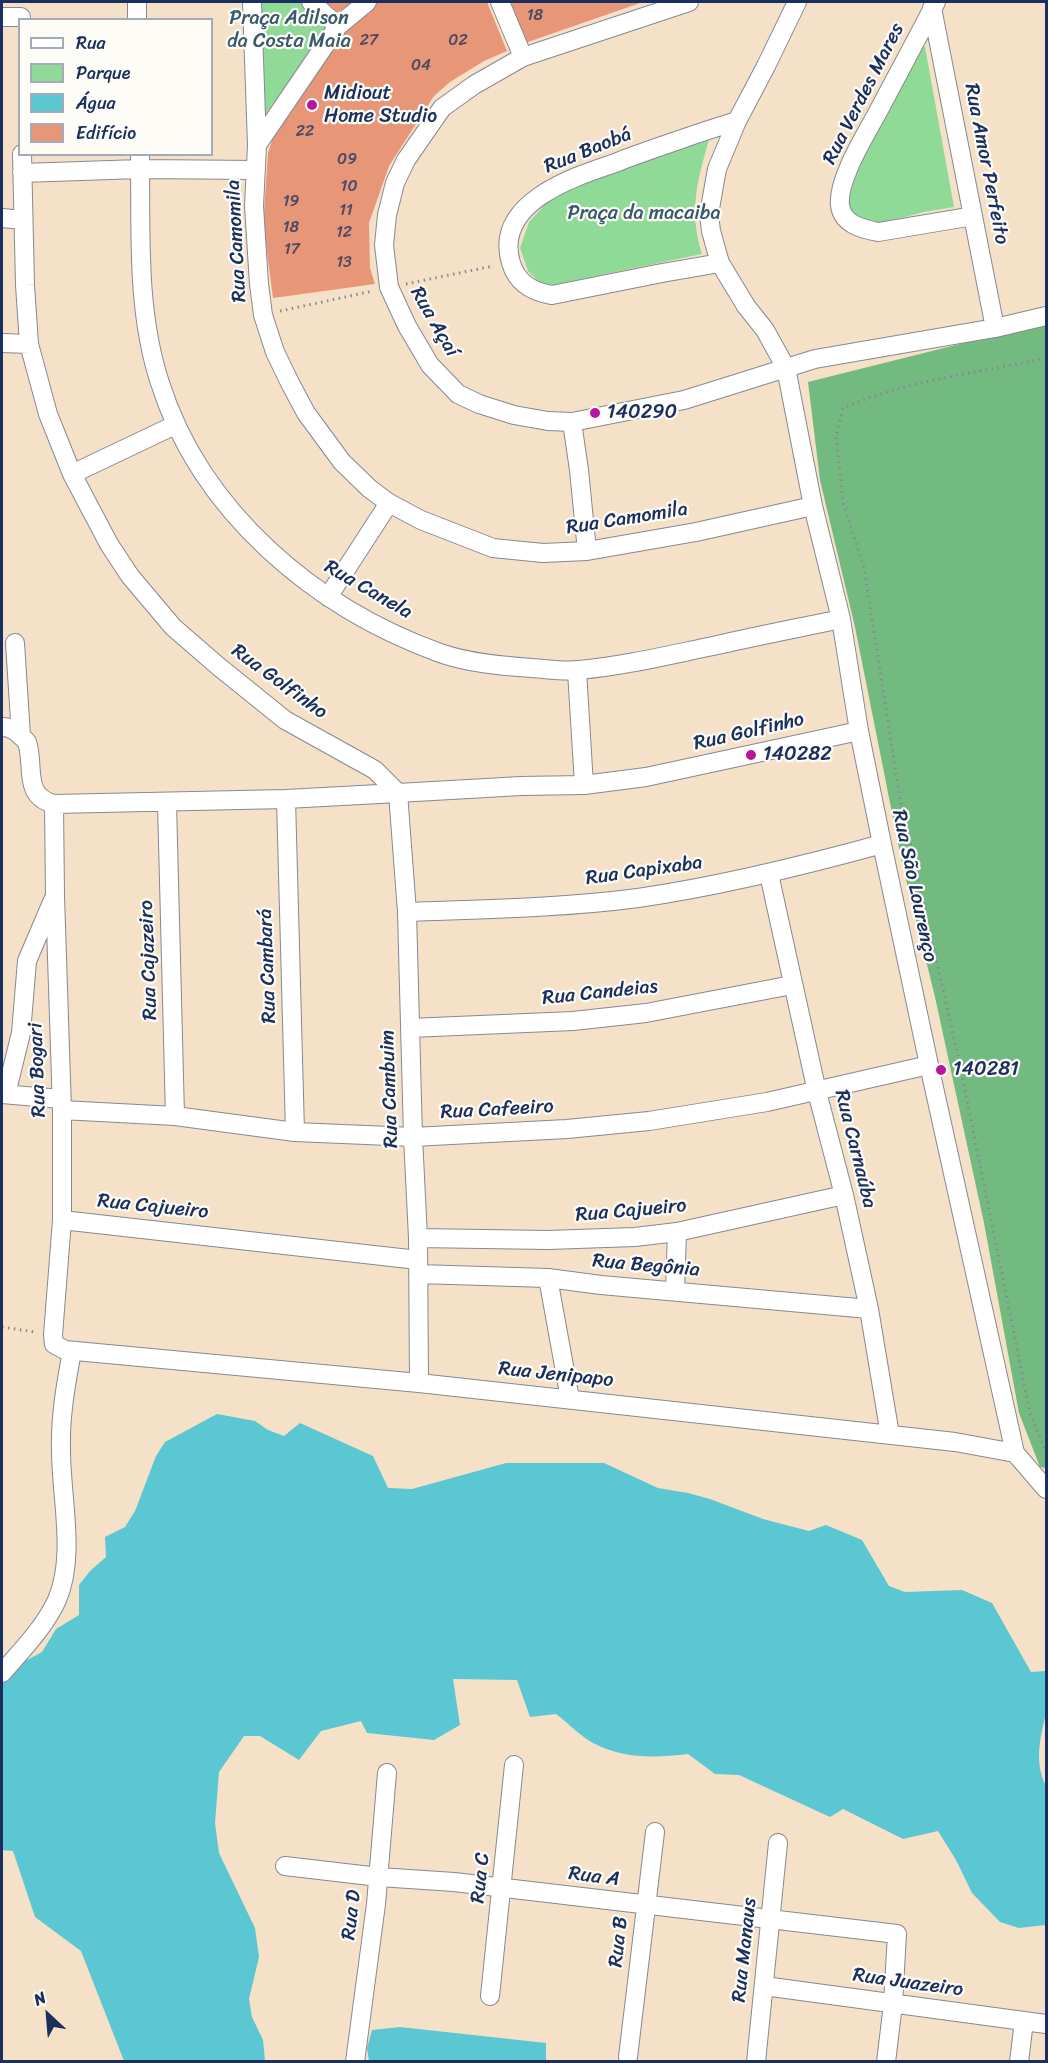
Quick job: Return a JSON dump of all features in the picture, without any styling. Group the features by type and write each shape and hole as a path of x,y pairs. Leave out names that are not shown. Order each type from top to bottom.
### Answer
{"street":[{"path":"137,2 137,18"},
{"name":"Rua Camomila","path":"252,2 257,145 254,206 263,315 275,352 306,413 342,462 370,489 421,520 493,548 543,553 587,551 696,532 813,506"},
{"path":"312,2 338,26"},
{"path":"257,145 338,26 367,2"},
{"path":"501,2 523,57"},
{"name":"Rua Açaí","path":"689,2 523,57 474,85 442,108 406,160 395,183 387,215 384,246 388,287 430,365 458,394 479,404 514,415 548,421 572,422 684,400 786,368"},
{"path":"720,263 709,214 717,169 737,121 797,2"},
{"name":"Rua Amor Perfeito","path":"934,5 995,328"},
{"name":"Rua Verdes Mares","path":"934,5 852,161 840,195 840,206 844,216 850,222 863,230 878,232 974,216"},
{"path":"2,17 21,13"},
{"name":"Rua Baobá","path":"720,263 552,295 538,293 525,285 511,263 509,247 512,228 521,213 537,197 559,184 737,121"},
{"path":"22,164 140,162 256,170"},
{"name":"Rua Canela","path":"140,162 141,241 148,330 159,380 175,425 214,488 232,512 274,555 328,597 375,624 442,654 500,666 577,670 652,659 841,619"},
{"name":"Rua Golfinho","path":"22,164 22,220 29,344 48,414 72,474 124,568 173,627 285,720 375,770 398,794 521,786 584,785 646,777 859,730"},
{"path":"2,218 22,220"},
{"name":"Rua São Lourenço","path":"720,263 746,306 765,330 786,368 813,506 841,619 859,730 882,844 1015,1453"},
{"path":"786,368 826,357 995,328 1047,316"},
{"path":"2,343 29,344"},
{"path":"572,422 587,551"},
{"path":"72,474 175,425"},
{"path":"328,597 390,503"},
{"path":"15,644 10,730 27,742 29,767 35,790 45,802 54,804 167,803 398,794"},
{"path":"577,670 584,785"},
{"name":"Rua Cambuim","path":"398,794 407,912 418,1238 419,1383"},
{"name":"Rua Cambará","path":"286,799 295,1132"},
{"name":"Rua Cajazeiro","path":"167,803 176,1116"},
{"name":"Rua Bogari","path":"53,1335 62,1220 62,1104 54,804"},
{"name":"Rua Capixaba","path":"407,912 562,905 639,898 769,874 882,844"},
{"name":"Rua Carnaúba","path":"769,874 792,985 844,1195 869,1309 890,1435"},
{"path":"4,1094 21,1033 27,961 55,896"},
{"name":"Rua Candeias","path":"410,1028 573,1020 646,1013 792,985"},
{"name":"Rua Cafeeiro","path":"4,1094 62,1104 295,1132 413,1137 567,1129 649,1121 817,1092 929,1065"},
{"name":"Rua Cajueiro","path":"418,1238 548,1240 635,1237 677,1232 844,1195"},
{"name":"Rua Cajueiro","path":"62,1220 418,1267"},
{"path":"675,1291 677,1232"},
{"name":"Rua Begônia","path":"418,1267 869,1309"},
{"path":"548,1278 570,1399"},
{"path":"2,1672 46,1622 58,1598 65,1572 61,1450 63,1398 72,1351 59,1348 54,1344 53,1335"},
{"name":"Rua Jenipapo","path":"72,1351 570,1399 955,1442 1015,1453"},
{"path":"1015,1453 1047,1489"},
{"name":"Rua C","path":"490,1996 514,1765"},
{"name":"Rua D","path":"355,2061 379,1877 387,1773"},
{"name":"Rua B","path":"628,2057 655,1832"},
{"name":"Rua Manaus","path":"756,2061 778,1843"},
{"name":"Rua A","path":"285,1866 379,1877 454,1882 897,1934 893,2004"},
{"name":"Rua Juazeiro","path":"764,1986 1047,2024"},
{"path":"886,2061 893,2004"},
{"path":"1019,2061 1024,2021"}],"path":[{"path":"1047,358 929,380 871,396 843,408 836,437 843,502 864,568 900,799 958,1056 1030,1413 1047,1452"},
{"path":"2,1327 53,1335"}],"green space":[{"name":"Praça Adilson da Costa Maia","path":"260,2 301,2 328,30 305,58 260,122"},
{"path":"918,44 925,47 954,207 875,225 852,219 843,208 848,186"},
{"name":"Praça da macaiba","path":"710,136 696,194 695,208 702,254 544,287 528,271 520,248 529,222 547,202 584,182"},
{"path":"1046,325 1046,1468 1040,1467 1019,1413 984,1223 935,997 902,863 855,627 820,480 808,382 1020,329"}],"water":[{"path":"217,1414 255,1421 268,1430 284,1436 300,1423 373,1456 388,1488 412,1489 506,1463 604,1463 658,1488 710,1499 763,1519 809,1531 826,1525 862,1540 889,1586 905,1592 962,1590 992,1603 1031,1672 1046,1671 1047,1708 1040,1741 1039,1759 1046,1786 1046,1925 1019,1928 1000,1922 972,1893 956,1860 938,1831 903,1839 843,1809 830,1817 739,1775 715,1774 688,1754 639,1756 616,1752 588,1740 556,1714 530,1717 517,1680 453,1679 460,1725 434,1740 367,1733 361,1721 321,1731 299,1760 260,1736 244,1736 219,1772 215,1823 219,1853 255,1928 259,1957 249,1999 252,2017 263,2040 265,2061 124,2061 81,1951 35,1917 13,1851 2,1850 2,1677 12,1668 42,1652 56,1629 79,1615 79,1585 106,1557 105,1537 125,1527 135,1511 156,1456 165,1442"},
{"path":"400,2027 546,2043 546,2061 369,2061 367,2048 372,2030"}],"building":[{"path":"325,2 353,2 337,13"},
{"path":"376,2 487,2 507,51 484,61 450,82 434,96 389,166 369,223 370,268 375,284 273,298 264,212 268,153 275,131 348,26"},
{"path":"511,2 643,2 525,43"}],"place":[{"name":"Midiout Home Studio","path":"312,105"},
{"name":"140290","path":"595,413"},
{"name":"140282","path":"751,755"},
{"name":"140281","path":"941,1070"}]}
